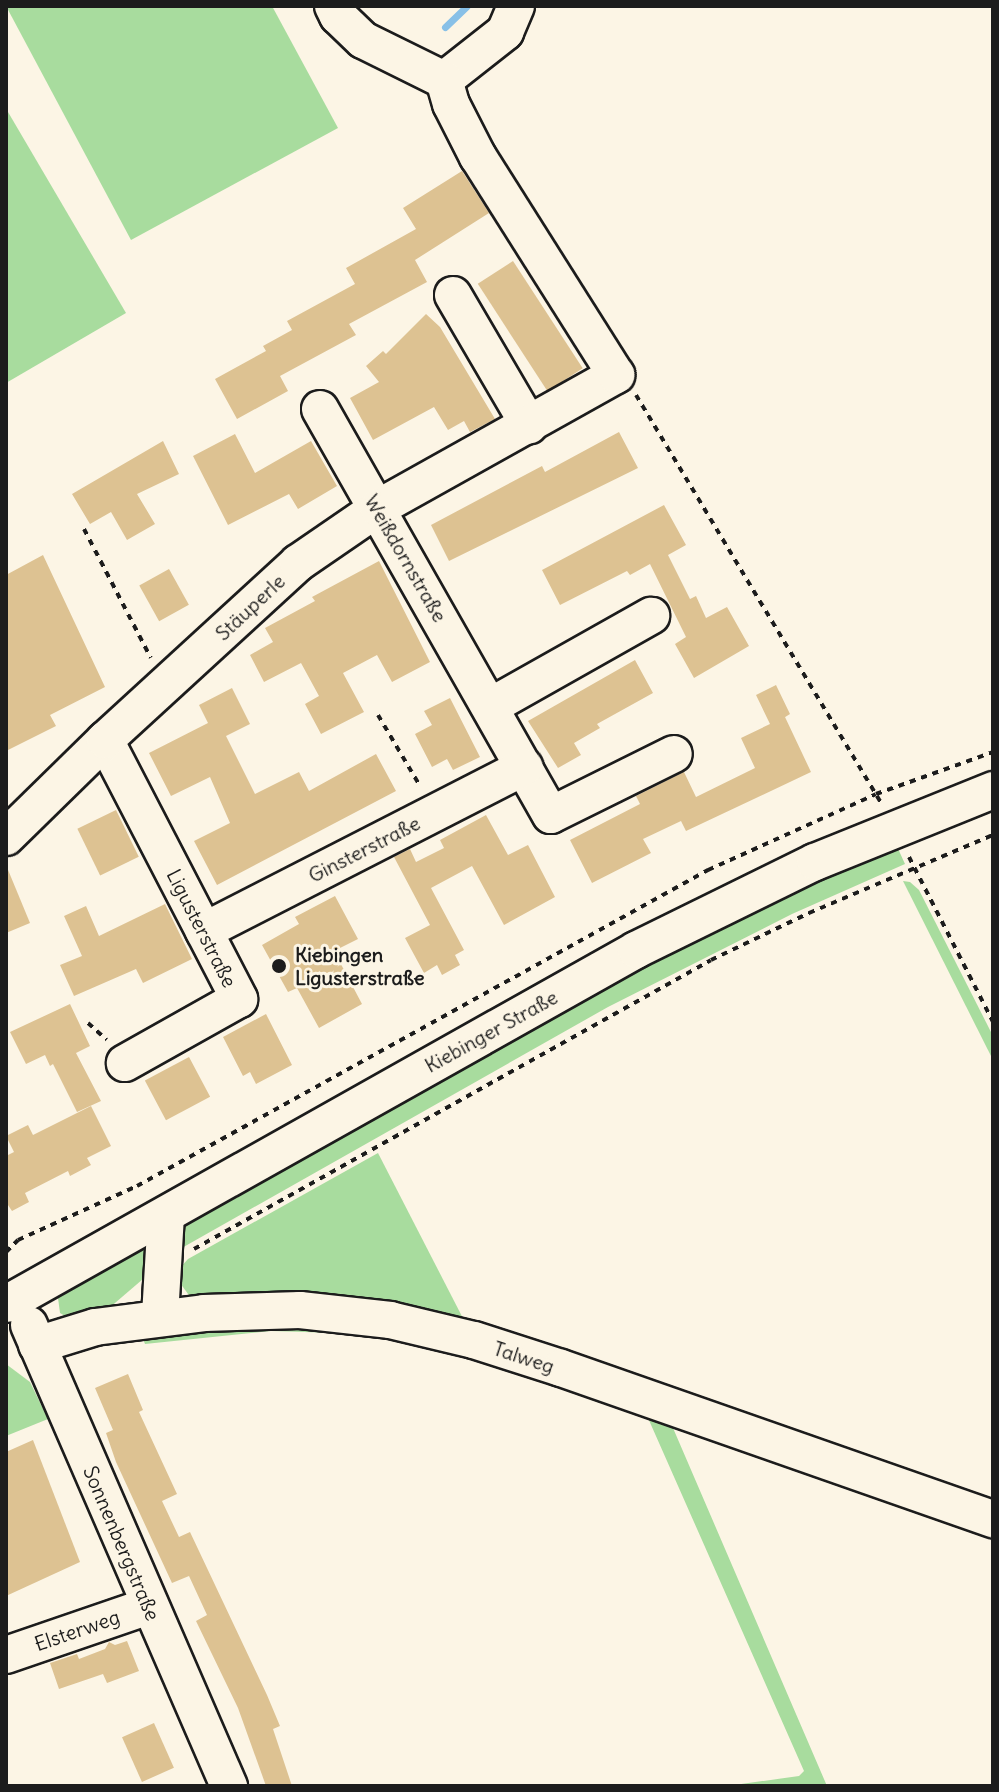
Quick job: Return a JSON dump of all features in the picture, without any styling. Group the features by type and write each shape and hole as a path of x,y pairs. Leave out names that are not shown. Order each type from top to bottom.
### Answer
{"street":[{"path":"333,6 338,16 363,40 444,80 451,104 478,157 616,375"},
{"path":"444,80 505,32 516,6"},
{"path":"453,295 529,425"},
{"name":"Stäuperle","path":"6,837 105,740 298,563 378,508 616,375"},
{"name":"Weißdornstraße","path":"320,409 551,815 674,754"},
{"path":"491,706 651,616"},
{"name":"Ligusterstraße","path":"105,740 239,999 125,1063"},
{"name":"Ginsterstraße","path":"204,931 524,767"},
{"name":"Kiebinger Straße","path":"11,1302 636,950 774,881 894,828 993,790"},
{"path":"160,1316 166,1215"},
{"name":"Sonnenbergstraße","path":"11,1302 37,1345 229,1786"},
{"name":"Talweg","path":"37,1345 95,1327 160,1316 300,1310 343,1313 435,1329 700,1415 993,1519"},
{"name":"Elsterweg","path":"6,1655 149,1606"}],"path":[{"path":"616,375 637,397 876,794 993,1022"},
{"path":"84,529 165,685"},
{"path":"378,715 435,812"},
{"path":"6,1252 18,1240 137,1186 696,876 876,794 993,752"},
{"path":"164,1266 665,984 809,913 993,835"}],"green space":[{"path":"6,6 272,6 338,128 131,240"},
{"path":"6,113 126,313 6,383"},
{"path":"895,842 905,864 792,914 608,1007 180,1249 174,1237 196,1213 654,956"},
{"path":"903,881 910,882 919,890 993,1036 993,1060"},
{"path":"378,1153 469,1330 191,1298 180,1283 179,1269 188,1259"},
{"path":"156,1235 157,1261 143,1279 101,1315 77,1323 60,1313 58,1298 68,1285"},
{"path":"263,1318 464,1346 993,1527 993,1538 803,1470 673,1428 827,1786 727,1786 799,1776 804,1771 648,1418 467,1357 369,1334 271,1331 145,1344 140,1331"},
{"path":"6,1364 30,1382 48,1419 6,1436"}],"building":[{"path":"462,171 489,213 415,260 427,282 349,324 356,335 280,376 288,391 237,419 215,379 266,351 263,346 292,330 287,321 355,284 346,268 416,229 403,208"},
{"path":"513,261 583,368 547,391 478,284"},
{"path":"426,314 440,327 495,419 470,432 464,421 448,430 434,407 373,440 350,398 379,382 366,366 383,351 386,354"},
{"path":"619,432 638,468 449,561 431,525 542,466 545,472"},
{"path":"235,434 255,473 311,441 337,486 298,509 289,494 228,525 193,456"},
{"path":"163,441 179,474 137,494 155,524 127,540 111,512 90,524 72,494"},
{"path":"664,505 686,545 668,555 690,599 696,596 706,618 727,607 749,646 694,678 675,644 686,637 650,564 630,575 627,571 560,605 542,570"},
{"path":"43,555 105,687 50,715 56,726 6,751 6,575"},
{"path":"379,561 430,662 392,682 377,655 343,673 364,712 321,734 305,704 319,696 301,663 264,682 250,655 273,642 265,628 315,601 312,597"},
{"path":"169,569 189,605 159,621 139,585"},
{"path":"635,660 653,693 597,724 600,728 574,743 581,755 558,768 528,721"},
{"path":"776,685 790,714 785,717 811,772 686,831 681,821 643,839 651,853 592,883 570,840 640,804 636,796 684,772 696,797 755,768 741,738 770,724 756,695"},
{"path":"232,688 250,724 226,736 255,794 299,772 309,791 376,754 396,791 217,885 194,841 230,823 210,777 171,796 149,753 208,723 199,705"},
{"path":"450,698 480,757 453,770 447,759 432,767 415,734 432,725 424,711"},
{"path":"116,810 139,857 100,876 77,829"},
{"path":"486,815 508,855 528,845 555,897 504,925 472,866 431,888 464,950 455,955 460,965 442,975 437,965 424,973 405,938 430,925 394,857 410,849 416,862 444,848 440,840"},
{"path":"6,865 30,923 6,933"},
{"path":"335,896 358,939 334,951 362,1004 319,1028 297,988 288,992 262,945 299,924 295,917"},
{"path":"165,904 192,959 143,983 136,969 74,996 60,965 82,956 64,916 86,906 99,936"},
{"path":"70,1004 90,1046 76,1053 101,1101 77,1112 53,1064 50,1066 45,1055 26,1064 10,1032"},
{"path":"266,1014 292,1065 256,1084 250,1072 243,1076 223,1037"},
{"path":"189,1057 210,1097 166,1120 145,1080"},
{"path":"91,1106 111,1146 87,1158 91,1165 70,1176 68,1171 25,1193 29,1202 12,1211 6,1202 6,1156 14,1152 6,1136 28,1125 33,1135"},
{"path":"128,1374 143,1410 139,1412 177,1494 162,1501 179,1537 190,1532 267,1695 280,1726 273,1729 292,1786 266,1786 238,1708 196,1621 207,1615 189,1576 172,1583 116,1462 106,1433 113,1430 95,1388"},
{"path":"33,1440 80,1562 6,1596 6,1452"},
{"path":"127,1641 139,1671 107,1683 103,1674 59,1689 50,1663 77,1654 79,1659 105,1649 109,1642 115,1645"},
{"path":"154,1723 174,1768 142,1782 122,1737"}],"waterway":[{"path":"445,27 467,6"}],"place":[{"name":"Kiebingen Ligusterstraße","path":"279,966"}]}
